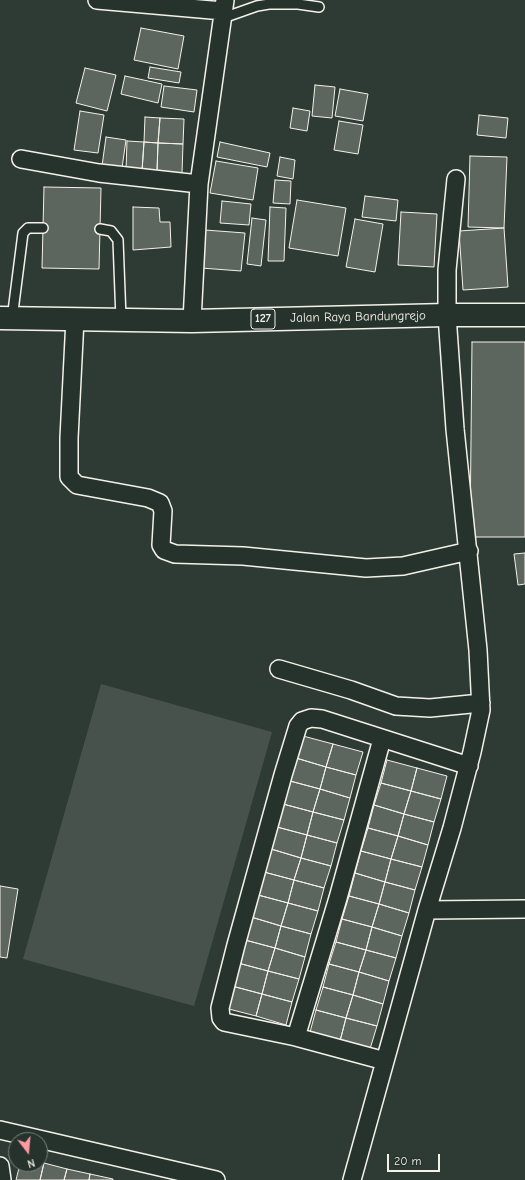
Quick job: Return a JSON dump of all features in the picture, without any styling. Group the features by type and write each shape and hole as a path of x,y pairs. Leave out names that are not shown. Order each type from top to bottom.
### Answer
{"main road":[{"name":"Jalan Raya Bandungrejo","path":"6,318 192,321 447,315 525,315"}],"street":[{"path":"97,0 224,10 199,184 192,321"},
{"path":"21,159 100,173 199,184"},
{"path":"352,1180 427,910 469,766 481,703 469,551 455,428 447,315 447,270 456,179"},
{"path":"75,319 69,438 69,477 77,486 148,498 160,503 163,511 161,545 164,550 175,554 243,556 366,568 403,566 469,551"},
{"path":"279,669 351,690 396,706 430,708 481,703"},
{"path":"385,1061 296,1037 224,1022 220,1014 220,1008 236,945 283,775 298,726 305,720 322,719 469,766"},
{"path":"296,1037 338,898 382,739"},
{"path":"427,910 525,909"},
{"path":"0,1130 216,1180"},
{"path":"0,1166 2,1180"}],"lane":[{"path":"224,10 269,4 298,4 319,7"},
{"path":"6,318 23,232 28,228 43,228"},
{"path":"100,229 111,231 118,240 121,319"}],"shaded area":[{"path":"101,684 272,732 194,1006 23,959"}],"building":[{"path":"141,28 184,36 178,69 134,60"},
{"path":"150,67 181,72 179,83 148,78"},
{"path":"85,68 116,75 107,111 76,103"},
{"path":"125,76 162,84 158,103 121,94"},
{"path":"315,85 335,87 332,118 312,116"},
{"path":"164,86 197,90 194,112 161,107"},
{"path":"340,89 368,94 363,121 335,116"},
{"path":"293,108 310,111 307,131 290,128"},
{"path":"80,111 104,115 98,153 74,150"},
{"path":"479,115 508,118 506,138 477,135"},
{"path":"145,117 160,118 158,143 144,142"},
{"path":"160,118 184,119 183,144 158,143"},
{"path":"339,121 363,125 358,154 334,150"},
{"path":"106,137 126,140 122,168 102,166"},
{"path":"127,141 144,142 142,171 126,171"},
{"path":"144,142 158,143 157,172 142,171"},
{"path":"220,142 270,153 267,167 217,157"},
{"path":"158,143 183,144 182,173 157,172"},
{"path":"470,156 507,157 504,228 468,227"},
{"path":"280,157 295,160 293,179 277,176"},
{"path":"216,161 258,168 253,200 210,193"},
{"path":"275,180 291,181 290,204 273,203"},
{"path":"44,187 101,188 99,269 42,268"},
{"path":"365,196 398,200 396,221 362,217"},
{"path":"297,200 346,208 338,256 289,248"},
{"path":"222,201 251,204 249,225 220,223"},
{"path":"133,207 159,208 160,222 170,222 171,247 133,250"},
{"path":"270,207 286,208 284,261 268,261"},
{"path":"401,212 437,214 434,267 398,265"},
{"path":"252,218 266,220 261,266 247,264"},
{"path":"355,219 383,224 375,272 346,267"},
{"path":"504,228 508,287 463,290 459,231"},
{"path":"205,230 245,233 241,271 201,268"},
{"path":"472,342 525,342 525,537 470,537"},
{"path":"525,553 525,584 518,585 514,554"},
{"path":"303,736 333,744 326,767 296,758"},
{"path":"333,744 363,752 356,775 326,767"},
{"path":"296,758 326,767 320,789 290,781"},
{"path":"387,760 417,768 411,791 381,783"},
{"path":"326,767 356,775 350,798 320,789"},
{"path":"417,768 447,776 441,799 411,791"},
{"path":"290,781 320,789 313,812 283,804"},
{"path":"381,783 411,791 404,814 374,805"},
{"path":"320,789 350,798 344,820 313,812"},
{"path":"411,791 441,799 434,822 404,814"},
{"path":"283,804 313,812 307,835 277,827"},
{"path":"374,805 404,814 398,836 368,828"},
{"path":"313,812 344,820 337,843 307,835"},
{"path":"404,814 434,822 428,845 398,836"},
{"path":"277,827 307,835 301,858 271,849"},
{"path":"368,828 398,836 391,859 361,851"},
{"path":"307,835 337,843 331,866 301,858"},
{"path":"398,836 428,845 422,867 391,859"},
{"path":"271,849 301,858 294,880 264,872"},
{"path":"361,851 391,859 385,882 355,873"},
{"path":"301,858 331,866 324,888 294,880"},
{"path":"391,859 422,867 415,890 385,882"},
{"path":"264,872 294,880 288,903 258,895"},
{"path":"355,873 385,882 379,904 349,896"},
{"path":"294,880 324,888 318,911 288,903"},
{"path":"385,882 415,890 409,913 379,904"},
{"path":"0,886 18,889 7,958 0,957"},
{"path":"258,895 288,903 281,926 251,917"},
{"path":"349,896 379,904 372,927 342,919"},
{"path":"288,903 318,911 311,934 281,926"},
{"path":"379,904 409,913 402,936 372,927"},
{"path":"251,917 281,926 275,948 245,940"},
{"path":"342,919 372,927 366,950 336,942"},
{"path":"281,926 311,934 305,957 275,948"},
{"path":"372,927 402,936 396,958 366,950"},
{"path":"245,940 275,948 268,971 238,963"},
{"path":"336,942 366,950 359,972 329,964"},
{"path":"275,948 305,957 299,979 268,971"},
{"path":"366,950 396,958 389,981 359,972"},
{"path":"238,963 268,971 262,994 232,986"},
{"path":"329,964 359,972 353,995 323,987"},
{"path":"268,971 299,979 292,1002 262,994"},
{"path":"359,972 389,981 383,1004 353,995"},
{"path":"232,986 262,994 256,1016 225,1008"},
{"path":"323,987 353,995 346,1018 316,1010"},
{"path":"262,994 292,1002 286,1025 256,1016"},
{"path":"353,995 383,1004 377,1026 346,1018"},
{"path":"316,1010 346,1018 340,1041 310,1032"},
{"path":"346,1018 377,1026 370,1049 340,1041"},
{"path":"48,1164 67,1169 64,1180 40,1180 42,1172 48,1172"},
{"path":"67,1169 90,1174 89,1180 64,1180"},
{"path":"18,1172 42,1172 40,1180 16,1180"},
{"path":"90,1174 113,1179 113,1180 89,1180"}]}
